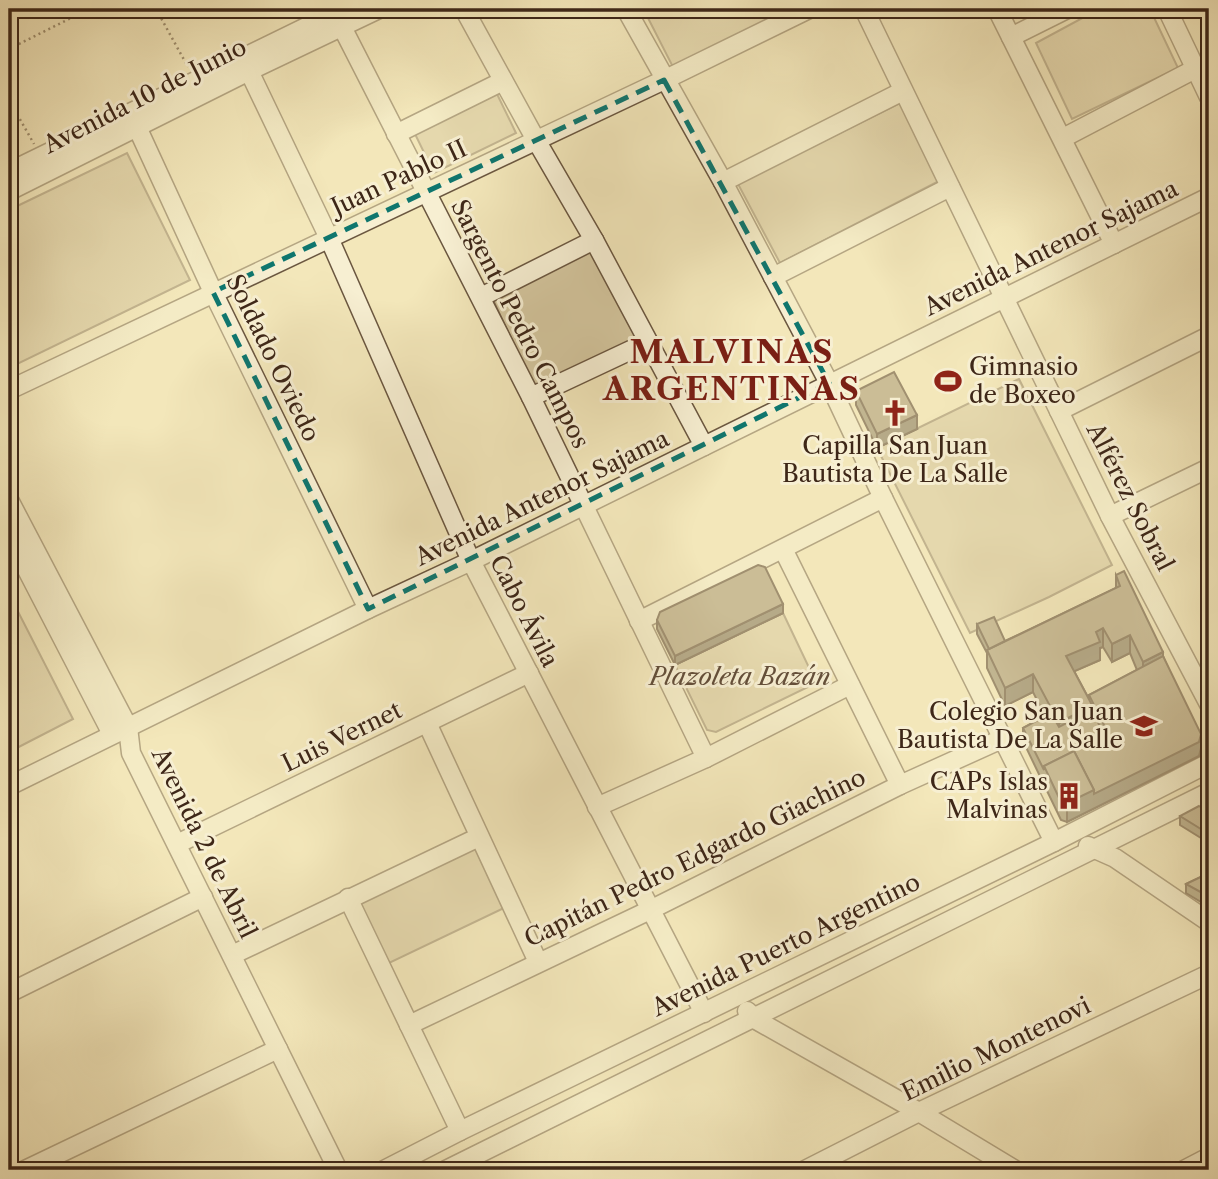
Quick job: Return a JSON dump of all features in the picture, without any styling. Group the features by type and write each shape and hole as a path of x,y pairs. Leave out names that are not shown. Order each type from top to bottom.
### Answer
{"street":[{"name":"Avenida 10 de Junio","path":"9,172 195,81 342,18 379,9"},
{"path":"464,9 594,240 705,446"},
{"name":"Juan Pablo II","path":"9,390 809,9"},
{"name":"Alférez Sobral","path":"864,9 1110,516 1209,704"},
{"path":"997,9 1114,244"},
{"path":"1011,37 1067,9"},
{"path":"1167,9 1209,97"},
{"path":"632,11 664,80 723,182 829,383 883,498 1054,842"},
{"name":"Avenida 10 de Junio","path":"9,191 249,71 342,18"},
{"name":"Sargento Pedro Campos","path":"342,18 396,134 531,397 706,758"},
{"path":"1062,138 1195,69"},
{"name":"Cabo Ávila","path":"249,71 329,238 471,561 704,1013"},
{"path":"396,134 503,81"},
{"path":"723,182 903,91"},
{"name":"Soldado Oviedo","path":"137,127 213,292 368,609"},
{"path":"774,277 950,187"},
{"name":"Avenida Antenor Sajama","path":"9,786 1209,197"},
{"path":"481,297 594,240"},
{"path":"1059,411 1209,336"},
{"path":"531,397 648,342"},
{"path":"1110,516 1209,468"},
{"path":"639,621 883,498"},
{"name":"Avenida 2 de Abril","path":"9,500 120,731 338,1170"},
{"name":"Avenida 2 de Abril","path":"9,535 120,731"},
{"path":"783,549 900,785"},
{"name":"Luis Vernet","path":"177,844 529,673"},
{"path":"597,807 706,758 850,684"},
{"path":"427,723 538,962"},
{"name":"Capitán Pedro Edgardo Giachino","path":"410,1025 652,909 900,785 1004,738"},
{"name":"Avenida Puerto Argentino","path":"384,1170 1054,842 1209,763"},
{"name":"Avenida Puerto Argentino","path":"446,1170 1209,792"},
{"path":"1078,829 1084,844 1115,858 1209,922"},
{"path":"232,955 479,837"},
{"path":"9,993 203,897"},
{"path":"348,898 460,1131"},
{"name":"Emilio Montenovi","path":"805,1170 919,1112 1209,974"},
{"path":"733,999 754,1017 1014,1170"},
{"path":"25,1170 278,1049"},
{"path":"1184,1170 1209,1157"}],"path":[{"path":"9,49 89,9"},
{"path":"156,9 195,81"},
{"path":"9,100 40,156"}],"highlighted area":[{"path":"664,80 829,383 368,609 213,292"}],"green space":[{"path":"667,9 794,9 674,69 648,18"},
{"path":"1099,9 1150,9 1178,68 1072,119 1036,43"},
{"path":"497,94 516,133 434,173 415,134"},
{"path":"900,103 939,181 780,263 738,184"},
{"path":"127,153 190,280 9,368 9,210"},
{"path":"590,249 638,338 535,389 492,298"},
{"path":"1019,379 1112,565 970,633 877,448"},
{"path":"9,594 73,719 9,752"},
{"name":"Plazoleta Bazán","path":"783,613 814,678 812,685 716,732 707,730 675,665"},
{"path":"475,848 504,908 387,964 358,904"}],"building":[{"path":"894,372 917,415 877,434 856,391"},
{"path":"758,565 765,567 783,604 675,656 657,620 660,612"},
{"path":"1124,571 1163,652 1143,662 1130,635 1112,644 1103,628 1096,632 1100,642 1066,656 1092,705 1059,723 1033,674 1005,688 987,650 1120,586 1116,575"},
{"path":"994,617 1005,641 989,649 977,624"},
{"name":"Colegio San Juan Bautista De La Salle","path":"1163,656 1201,734 1199,742 1094,794 1074,751 1044,766 1044,770 1023,728 1051,713 1059,727 1092,710 1102,731 1106,729 1089,695"},
{"path":"1074,751 1094,790 1067,803 1061,802 1044,766"},
{"path":"1199,806 1209,812 1209,834 1180,816"},
{"path":"1209,873 1209,893 1206,895 1186,884"}],"place":[{"name":"Gimnasio de Boxeo","path":"948,381"},
{"name":"Capilla San Juan Bautista De La Salle","path":"895,413"},
{"name":"Colegio San Juan Bautista De La Salle","path":"1144,726"},
{"name":"CAPs Islas Malvinas","path":"1069,796"}],"district":[{"name":"MALVINAS ARGENTINAS","path":"732,370"}]}
